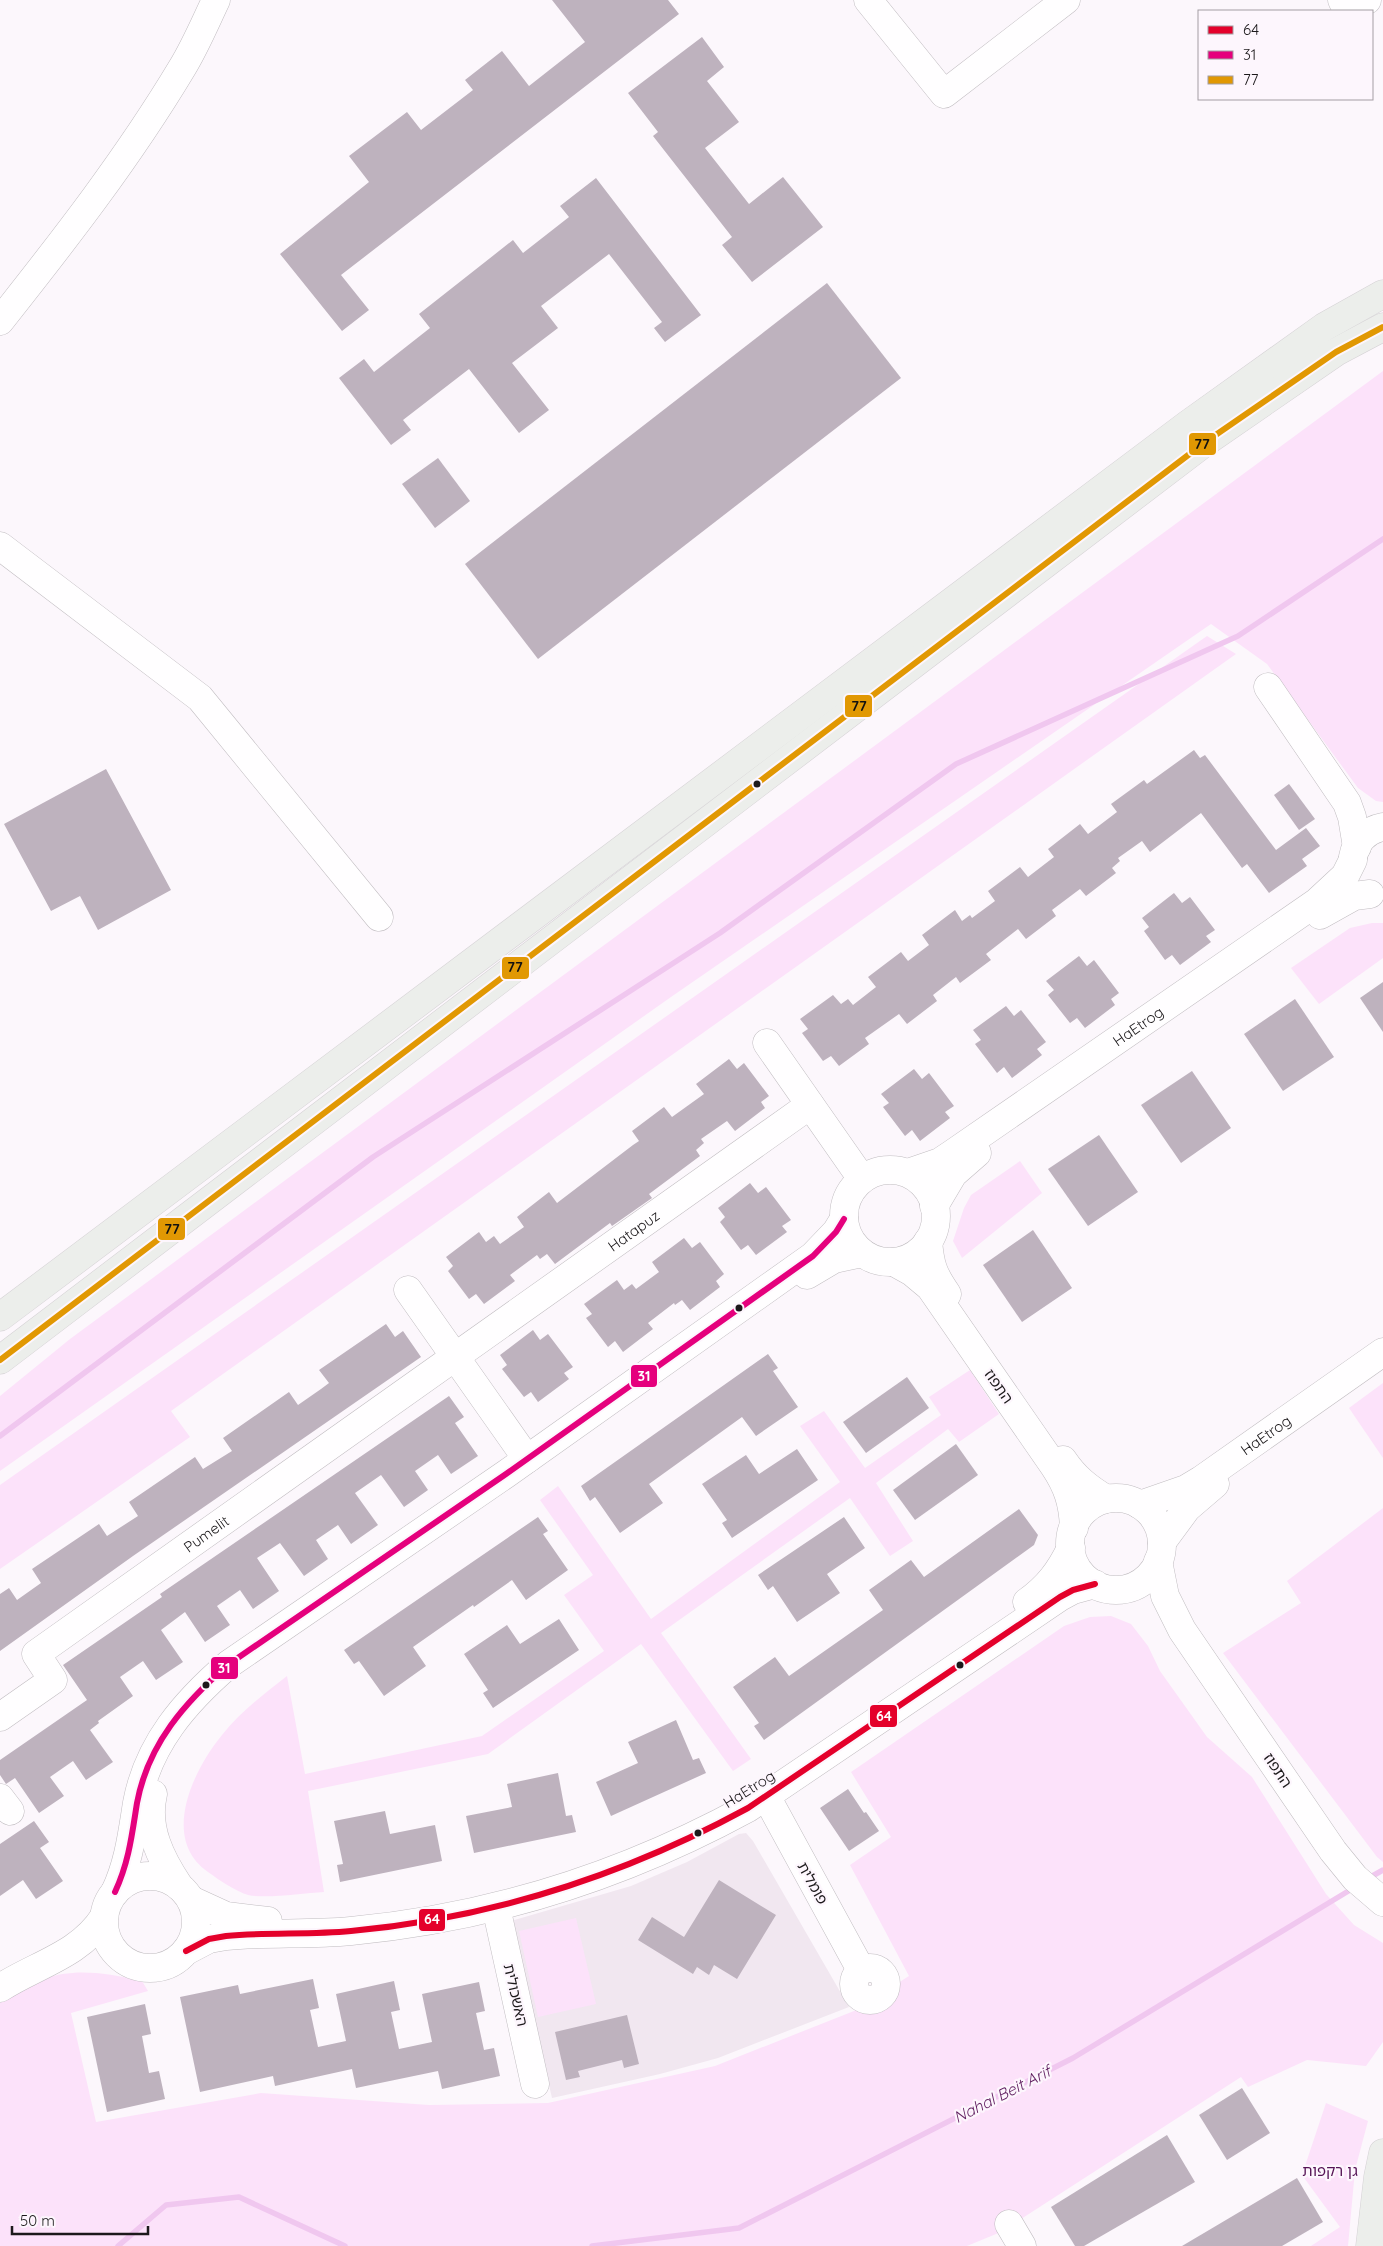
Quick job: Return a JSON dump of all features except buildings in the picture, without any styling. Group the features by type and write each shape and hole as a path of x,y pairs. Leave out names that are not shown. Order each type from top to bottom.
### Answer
{"main road":[{"path":"0,1317 1187,424 1324,327 1383,294"},
{"path":"0,1360 1204,443 1336,352 1383,326"},
{"path":"1370,2246 1378,2177 1383,2153"}],"street":[{"path":"0,321 74,228 132,148 183,66 216,0"},
{"path":"868,0 944,94 1066,0"},
{"path":"1342,0 1345,6 1367,0"},
{"path":"0,546 200,698 379,917"},
{"path":"1268,687 1347,803 1352,817 1356,877 1363,889 1377,897"},
{"path":"1347,803 1371,822 1383,826"},
{"name":"HaEtrog","path":"908,1173 940,1162 1317,902 1345,876 1366,835 1383,826"},
{"name":"HaEtrog","path":"934,1206 953,1174 976,1154 1327,910 1354,896 1377,897"},
{"path":"767,1043 862,1179"},
{"name":"Hatapuz","path":"456,1358 810,1105"},
{"path":"116,1892 129,1858 139,1796 153,1755 167,1729 197,1693 229,1664 527,1459 813,1256 836,1232 844,1219 848,1196 862,1179 884,1170 908,1173 924,1185 934,1206 936,1216 934,1229 928,1241 912,1256 894,1262 872,1259 862,1253 849,1238 844,1219"},
{"name":"התפוז","path":"928,1241 933,1274 1074,1476 1086,1487 1106,1499"},
{"path":"58,1958 107,1957 139,1968 154,1969 168,1965 181,1957 186,1951 196,1933 197,1924 185,1893 158,1851 153,1833 151,1802 162,1765 176,1740 190,1721 225,1685 822,1264 848,1254 862,1253"},
{"name":"התפוז","path":"894,1262 912,1272 930,1287 1069,1489 1072,1500 1072,1538"},
{"path":"408,1290 527,1459"},
{"name":"HaEtrog","path":"1140,1505 1186,1489 1201,1480 1383,1352"},
{"name":"Pumelit","path":"0,1718 53,1680 36,1654 456,1358"},
{"name":"HaEtrog","path":"1160,1551 1187,1508 1216,1484 1383,1365"},
{"path":"1106,1499 1128,1499 1140,1505 1156,1520 1160,1551 1149,1576 1142,1582 1124,1588 1111,1589 1095,1584 1077,1568 1072,1538 1088,1508 1106,1499"},
{"name":"HaEtrog","path":"185,1893 226,1916 255,1921 292,1921 393,1912 534,1884 631,1850 676,1831 752,1789 1017,1608 1050,1583 1061,1569 1072,1538"},
{"name":"התפוז","path":"1160,1551 1165,1596 1182,1630 1344,1866 1367,1890 1383,1902"},
{"name":"HaEtrog","path":"186,1951 209,1939 226,1936 352,1931 404,1924 496,1906 555,1890 637,1862 713,1827 766,1796 1060,1596 1095,1584"},
{"name":"התפוז","path":"1124,1588 1153,1605 1182,1630"},
{"name":"פומלית","path":"766,1796 861,1970"},
{"path":"126,1962 118,1956 108,1943 104,1928 107,1905 116,1892 123,1884 143,1876 163,1878 185,1893"},
{"name":"האשכולית","path":"496,1906 536,2084"},
{"path":"0,1988 15,1978 58,1958 78,1946 98,1927 104,1918"}],"shaded area":[{"path":"746,1833 753,1841 849,2007 718,2058 660,2074 552,2098 511,1921 631,1886 687,1862 739,1834"}],"green space":[{"path":"1383,371 1383,802 1376,801 1358,788 1267,664 1211,624 671,997 0,1471 0,1396 70,1339"},
{"path":"1207,636 1236,654 171,1411 190,1437 0,1569 0,1485"},
{"path":"1372,923 1383,923 1383,958 1319,1004 1291,968 1350,928"},
{"path":"1020,1161 1042,1193 962,1258 953,1241 964,1208 971,1195"},
{"path":"970,1370 999,1414 959,1442 948,1429 876,1483 913,1541 890,1556 850,1498 661,1633 751,1759 733,1771 641,1644 488,1754 308,1791 324,1892 275,1896 248,1895 208,1872 194,1858 186,1842 184,1823 186,1804 192,1785 201,1767 222,1735 237,1719 287,1676 305,1774 482,1736 604,1651 564,1595 593,1575 540,1500 558,1486 651,1619 840,1482 800,1426 824,1411 865,1468 941,1415 929,1397"},
{"path":"1383,1383 1383,1458 1349,1408"},
{"path":"1383,1508 1383,1862 1377,1857 1223,1653 1301,1603 1287,1581"},
{"path":"1111,1616 1131,1624 1148,1646 1160,1671 1207,1737 1252,1777 1326,1894 1354,1925 1383,1943 1383,2042 1366,2066 1307,2060 1248,2087 1241,2077 1001,2232 967,2246 0,2246 0,2003 18,1991 52,1976 85,1972 103,1974 142,1981 148,1991 71,2013 96,2122 261,2093 429,2105 548,2103 715,2066 854,2011 909,1976 850,1865 891,1837 851,1772 1064,1626 1090,1617"},
{"path":"576,1918 596,2004 538,2017 519,1931"},
{"name":"גן רקפות","path":"1326,2103 1368,2121 1355,2170 1348,2246 1311,2246 1340,2227 1302,2175"}],"waterway":[{"path":"0,1436 373,1157 720,933 956,764 1238,636 1383,539"},
{"name":"Nahal Beit Arif","path":"1367,1879 1383,1870"},
{"name":"Nahal Beit Arif","path":"592,2246 739,2228 1073,2058 1355,1887"},
{"name":"Nahal Beit Arif","path":"118,2246 166,2205 239,2197 345,2246"}],"transit line":[{"name":"77","path":"0,1360 1204,443 1336,352 1383,327"},
{"name":"31","path":"115,1892 127,1859 137,1803 142,1782 150,1762 159,1743 183,1709 213,1678 229,1664 506,1474 813,1256 836,1232 844,1219"},
{"name":"64","path":"186,1951 209,1939 226,1936 351,1931 455,1916 556,1890 654,1854 748,1808 1060,1597 1073,1590 1095,1584"}]}
